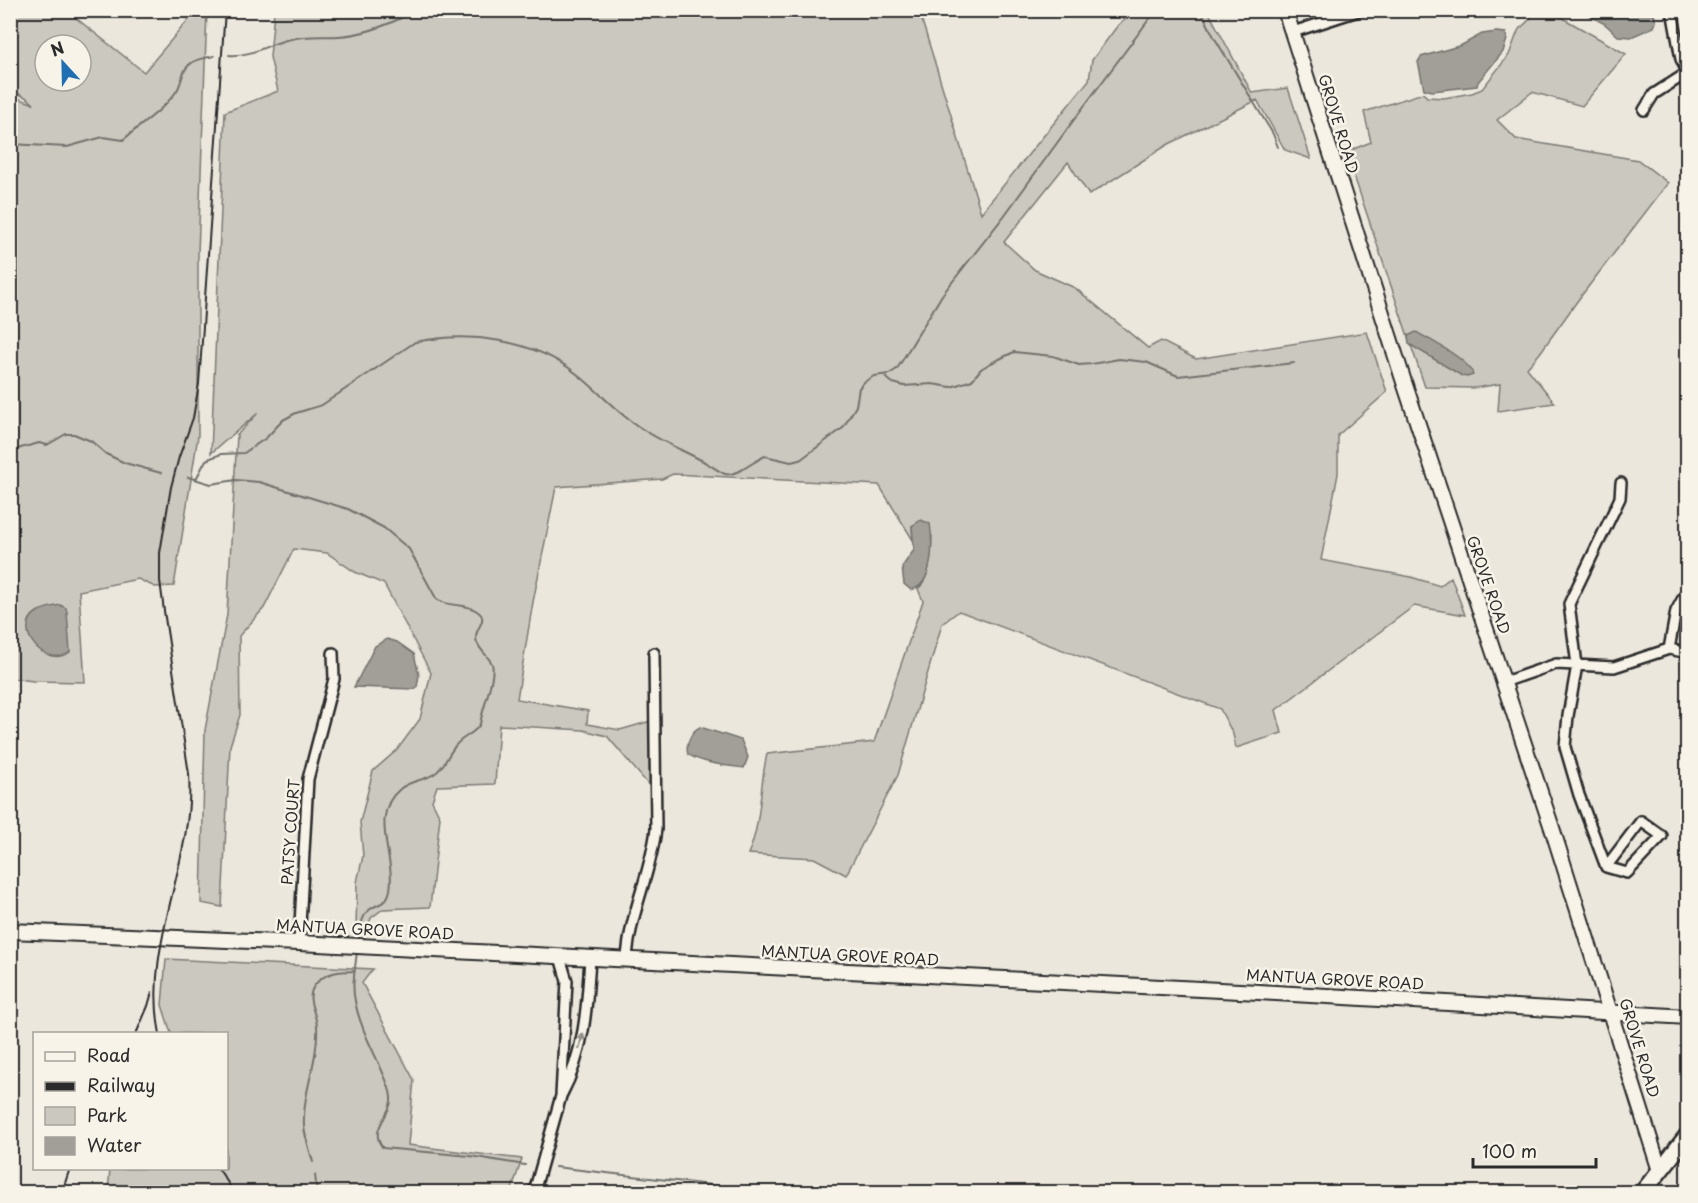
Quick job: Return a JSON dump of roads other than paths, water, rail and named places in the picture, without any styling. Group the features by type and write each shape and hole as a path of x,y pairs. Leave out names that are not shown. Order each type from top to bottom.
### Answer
{"main road":[{"name":"GROVE ROAD","path":"1285,10 1410,403 1504,682 1611,1012 1660,1171"},
{"name":"MANTUA GROVE ROAD","path":"10,931 299,943 1688,1017"},
{"path":"1643,1192 1688,1135"}],"street":[{"path":"1293,32 1360,10"},
{"path":"1644,110 1654,94 1687,74 1681,59 1672,10"},
{"path":"1606,867 1579,795 1565,747 1577,665 1569,604 1620,498 1621,483"},
{"path":"1669,649 1676,611 1688,589"},
{"path":"1504,682 1556,664 1614,667 1669,649 1688,653"},
{"path":"627,960 628,942 654,850 656,829 654,652"},
{"name":"PATSY COURT","path":"299,943 308,779 334,679 333,653"},
{"path":"1641,821 1662,836 1628,873 1606,867 1641,821"},
{"path":"560,957 567,981 561,1096"},
{"path":"534,1192 561,1096 572,1075 584,1034 590,958"}],"water":[{"path":"1581,11 1653,11 1656,22 1654,27 1631,37 1618,36 1605,24"},
{"path":"1506,33 1507,39 1503,52 1477,86 1432,91 1424,89 1418,62 1421,57 1462,45 1482,34"},
{"path":"1416,332 1466,363 1473,375 1462,376 1409,344 1408,336"},
{"path":"921,520 930,524 932,541 930,562 924,580 911,590 904,584 902,567 914,550 912,526"},
{"path":"60,605 66,608 67,612 70,652 61,656 51,656 42,652 35,645 28,628 30,619 37,612"},
{"path":"387,639 397,642 414,654 419,675 417,687 414,689 354,687 375,646"},
{"path":"700,727 741,740 748,757 744,768 707,762 688,754 687,747 690,739"}],"waterway":[{"path":"196,479 206,460 221,454 244,453 266,438 283,420 296,413 322,405 415,342 456,337 478,338 520,346 560,362 640,428 725,474 740,471 765,456 791,462 800,460 843,428 856,406 859,388 864,382 874,376 889,374 897,369 942,295 1004,216 1156,10"},
{"path":"1201,10 1214,37 1273,134 1278,147"},
{"path":"229,55 245,54 297,38 365,32 409,14"},
{"path":"10,144 67,147 103,137 123,140 170,99 178,89 184,72 190,64 214,56"},
{"path":"885,377 893,383 904,386 932,384 951,387 972,380 981,369 1014,352 1053,356 1079,365 1119,359 1146,362 1178,376 1294,363"},
{"path":"10,451 39,443 47,445 66,434 74,434 91,441 106,454 125,463 161,473"},
{"path":"188,477 211,484 236,480 259,482 348,509 384,528 409,549 437,600 473,609 482,617 476,640 493,669 480,724 456,745 437,771 404,786 391,800 384,824 390,864 390,890 384,902 371,908 364,917 358,941"},
{"path":"357,950 353,988 357,1009 391,1097 391,1104 379,1128 379,1141 383,1148 470,1156 525,1165"},
{"path":"313,1162 304,1126 305,1101 317,1039 317,1026 311,1001 312,991 318,981 327,975 355,971"},
{"path":"555,1167 771,1192"},
{"path":"315,1175 317,1192"}],"railway":[{"path":"160,1032 156,1001 158,968 189,807 189,774 160,581 160,553 171,487 193,418 199,384 225,10"},
{"path":"137,1032 152,992"},
{"path":"62,1192 69,1170"},
{"path":"219,1170 234,1192"}]}
